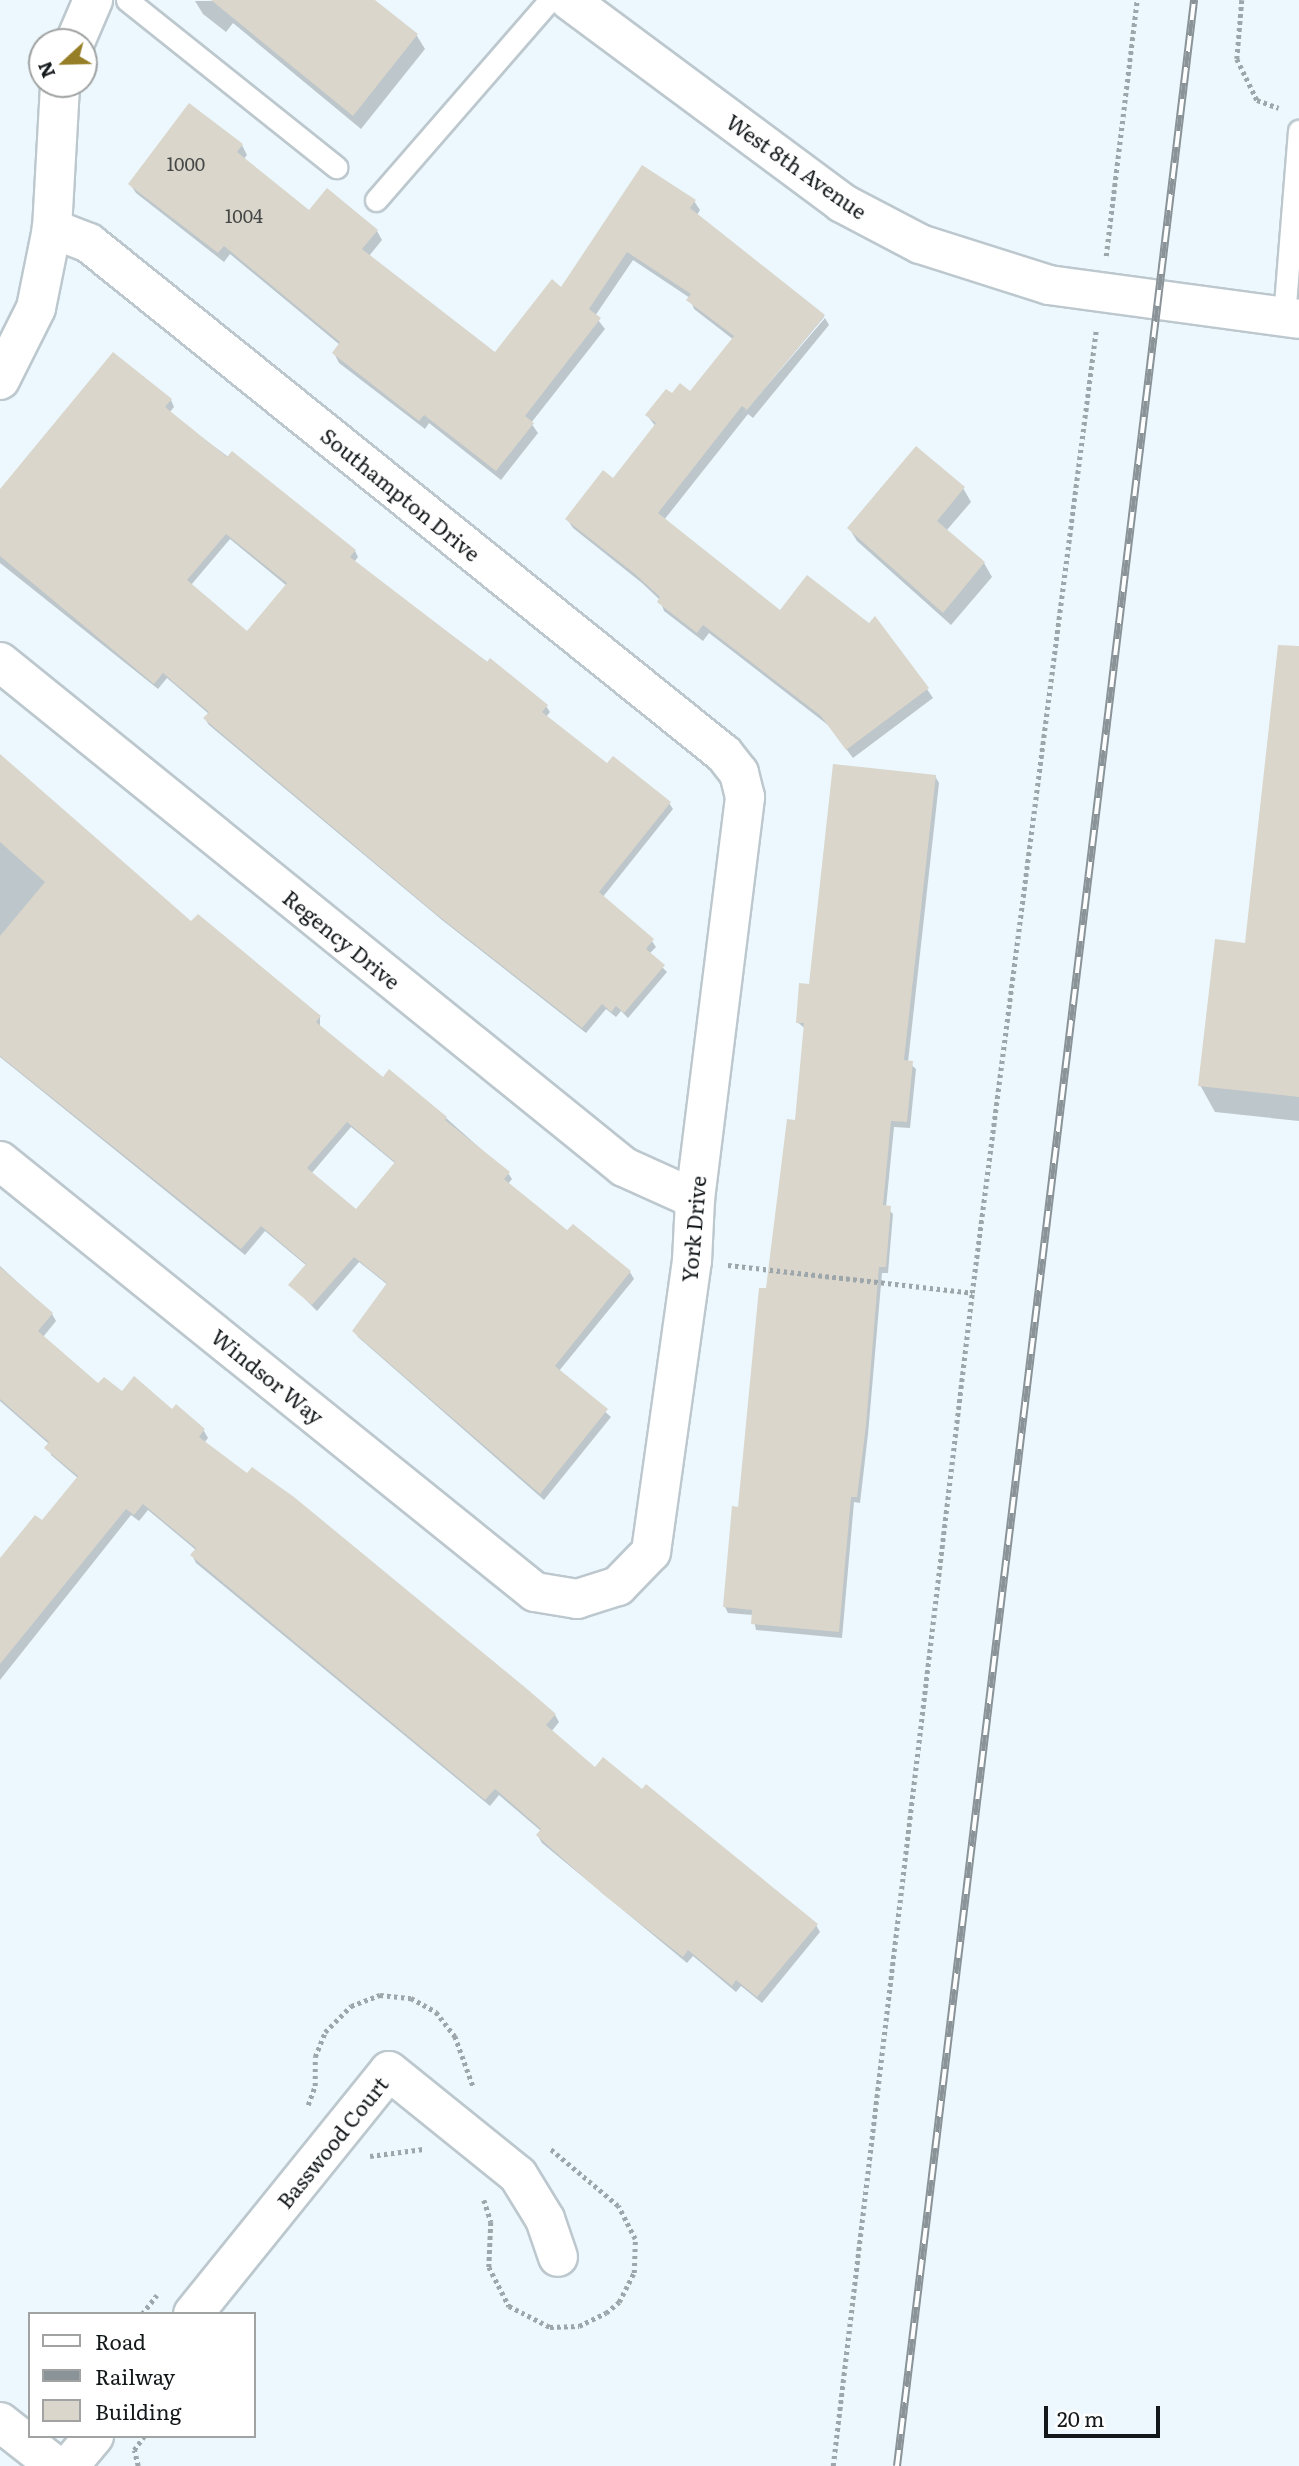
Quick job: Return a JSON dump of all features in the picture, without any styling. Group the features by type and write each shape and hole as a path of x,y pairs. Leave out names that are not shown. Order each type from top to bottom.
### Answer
{"street":[{"path":"81,28 93,0"},
{"name":"West 8th Avenue","path":"569,0 842,203 919,244 1049,285 1291,318"},
{"path":"0,380 36,308 52,229 59,98"},
{"name":"Southampton Drive","path":"52,229 89,243 724,754 739,773"},
{"name":"Regency Drive","path":"0,662 624,1167 695,1199"},
{"name":"York Drive","path":"535,1592 577,1599 618,1587 651,1552 692,1261 695,1199 745,797 739,773"},
{"name":"Windsor Way","path":"0,1161 535,1592"},
{"name":"Basswood Court","path":"195,2312 389,2071 518,2175 545,2219 558,2256"},
{"path":"0,2422 56,2466"},
{"path":"69,2466 92,2438"}],"lane":[{"path":"127,0 336,167"},
{"path":"376,200 550,0"},
{"path":"1291,318 1299,131"}],"path":[{"path":"1106,254 1137,0"},
{"path":"1242,0 1237,60 1257,100 1288,111"},
{"path":"833,2466 972,1293 1095,342"},
{"path":"692,1261 972,1293"},
{"path":"305,2109 313,2097 315,2057 325,2032 351,2006 380,1995 411,1998 436,2012 455,2036 467,2076 481,2094"},
{"path":"474,2189 491,2222 489,2267 509,2306 550,2327 593,2321 619,2302 628,2288 636,2256 635,2239 618,2206 546,2146"},
{"path":"360,2167 369,2156 424,2149 433,2155"},
{"path":"144,2312 164,2287"},
{"path":"138,2466 134,2450 143,2438"}],"building":[{"path":"211,0 375,0 418,34 353,116"},
{"path":"189,103 243,144 237,152 309,210 327,188 378,230 362,249 495,352 552,279 561,287 642,165 696,200 690,208 825,315 747,410 742,406 658,513 780,610 807,575 869,623 875,616 929,688 846,750 821,716 703,625 697,633 657,602 660,597 635,574 565,519 603,470 613,478 656,423 645,415 666,389 672,393 680,383 690,391 734,336 686,300 691,294 627,252 589,309 601,318 525,416 534,423 496,471 424,415 419,421 332,353 340,342 224,246 218,253 128,184"},
{"path":"113,352 172,399 165,407 227,457 232,451 356,550 350,557 487,662 490,658 548,705 542,712 607,763 613,756 671,802 599,892 654,939 646,949 665,965 624,1013 616,1006 611,1012 602,1004 582,1028 436,914 203,718 209,712 163,673 154,684 0,556 0,489","holes":["226,534 287,583 247,631 187,580"]},
{"path":"916,446 965,487 937,521 985,562 943,613 847,528"},
{"path":"1278,645 1299,646 1299,1097 1198,1086 1215,939 1245,943"},
{"path":"0,754 191,921 198,914 321,1016 316,1022 383,1077 389,1069 447,1117 445,1120 510,1172 504,1179 567,1230 573,1224 631,1271 555,1366 608,1409 540,1494 352,1331 387,1283 354,1257 312,1305 288,1285 306,1264 261,1226 241,1249 0,1056 0,936 45,882 0,842","holes":["347,1122 395,1162 356,1209 307,1168"]},
{"path":"833,764 936,775 904,1060 913,1061 907,1122 891,1121 883,1205 891,1206 886,1267 879,1267 866,1426 857,1497 851,1497 839,1632 751,1624 752,1610 723,1607 732,1506 738,1507 759,1288 766,1288 787,1119 795,1120 804,1023 796,1023 799,983 809,984"},
{"path":"0,1267 53,1313 38,1331 98,1383 104,1377 122,1391 134,1376 172,1409 176,1404 205,1429 199,1437 247,1473 252,1467 294,1497 556,1714 546,1725 595,1767 603,1757 642,1789 646,1784 818,1924 757,1997 736,1980 732,1986 688,1950 683,1957 604,1895 536,1835 541,1829 495,1789 485,1800 190,1555 196,1548 143,1504 134,1515 126,1509 0,1664 0,1558 35,1515 42,1520 78,1476 44,1448 49,1442 0,1399"}],"railway":[{"path":"897,2466 1194,0"}]}
